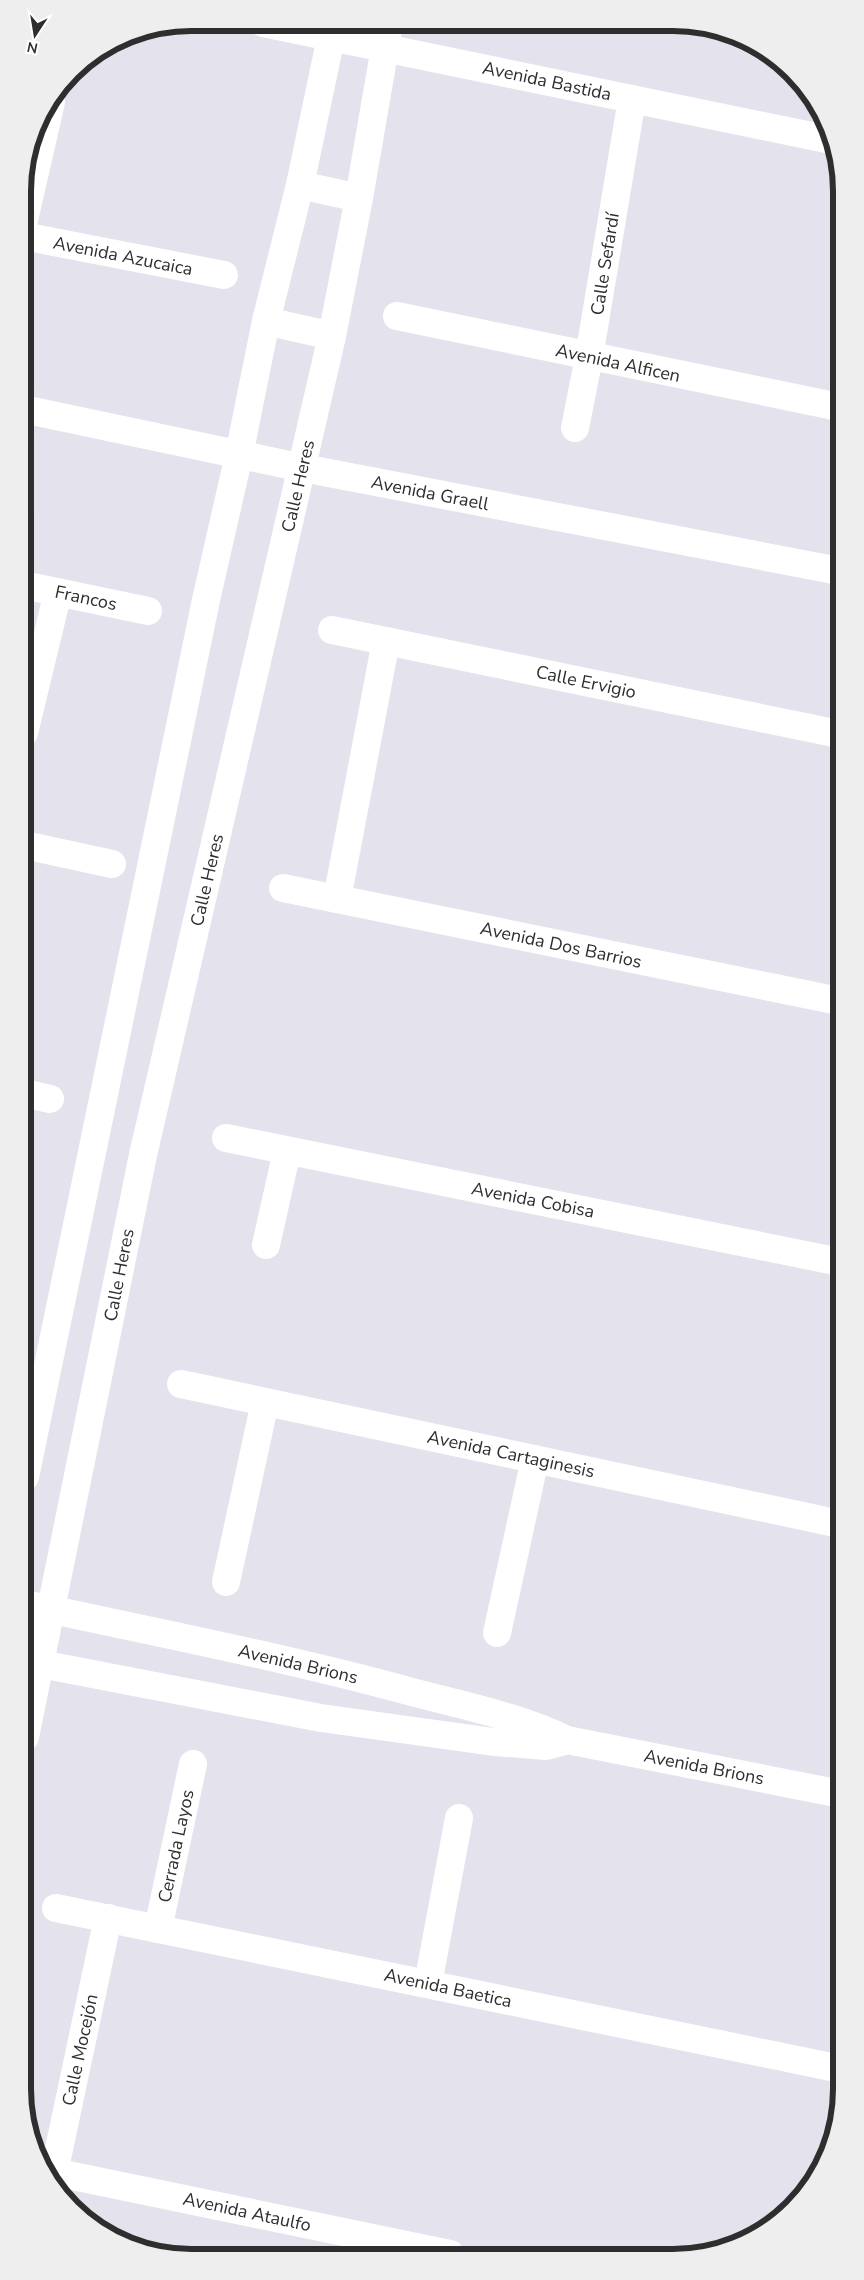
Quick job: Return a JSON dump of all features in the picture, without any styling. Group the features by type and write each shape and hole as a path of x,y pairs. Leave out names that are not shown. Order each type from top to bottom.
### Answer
{"street":[{"path":"31,1446 206,600 239,455 266,321 300,185 333,32"},
{"name":"Avenida Bastida","path":"340,32 387,36 632,99 824,138"},
{"name":"Calle Heres","path":"31,1679 33,1662 52,1610 143,1155 332,336 359,198 387,36"},
{"name":"Calle Sefardí","path":"575,428 590,357 632,99"},
{"path":"32,185 46,125"},
{"path":"300,185 359,198"},
{"name":"Avenida Azucaica","path":"32,238 224,275"},
{"name":"Avenida Alficen","path":"397,316 833,406"},
{"path":"266,321 332,336"},
{"name":"Avenida Graell","path":"32,412 303,468 833,570"},
{"name":"Francos","path":"32,587 148,611"},
{"path":"32,701 58,592"},
{"name":"Calle Ervigio","path":"332,630 833,733"},
{"path":"337,899 386,641"},
{"path":"32,847 112,864"},
{"name":"Avenida Dos Barrios","path":"283,888 833,999"},
{"name":"Avenida Cobisa","path":"226,1138 832,1260"},
{"path":"266,1245 287,1151"},
{"name":"Avenida Cartaginesis","path":"181,1384 832,1522"},
{"path":"226,1582 265,1402"},
{"path":"497,1633 535,1459"},
{"name":"Avenida Brions","path":"31,1605 321,1668 498,1715 548,1731 567,1740 832,1792"},
{"name":"Avenida Brions","path":"33,1662 359,1724 494,1742 546,1746 567,1740"},
{"name":"Cerrada Layos","path":"158,1929 193,1764"},
{"path":"428,1984 459,1818"},
{"name":"Avenida Baetica","path":"56,1908 832,2067"},
{"name":"Calle Mocejón","path":"52,2166 108,1918"},
{"name":"Avenida Ataulfo","path":"57,2176 425,2249"}]}
